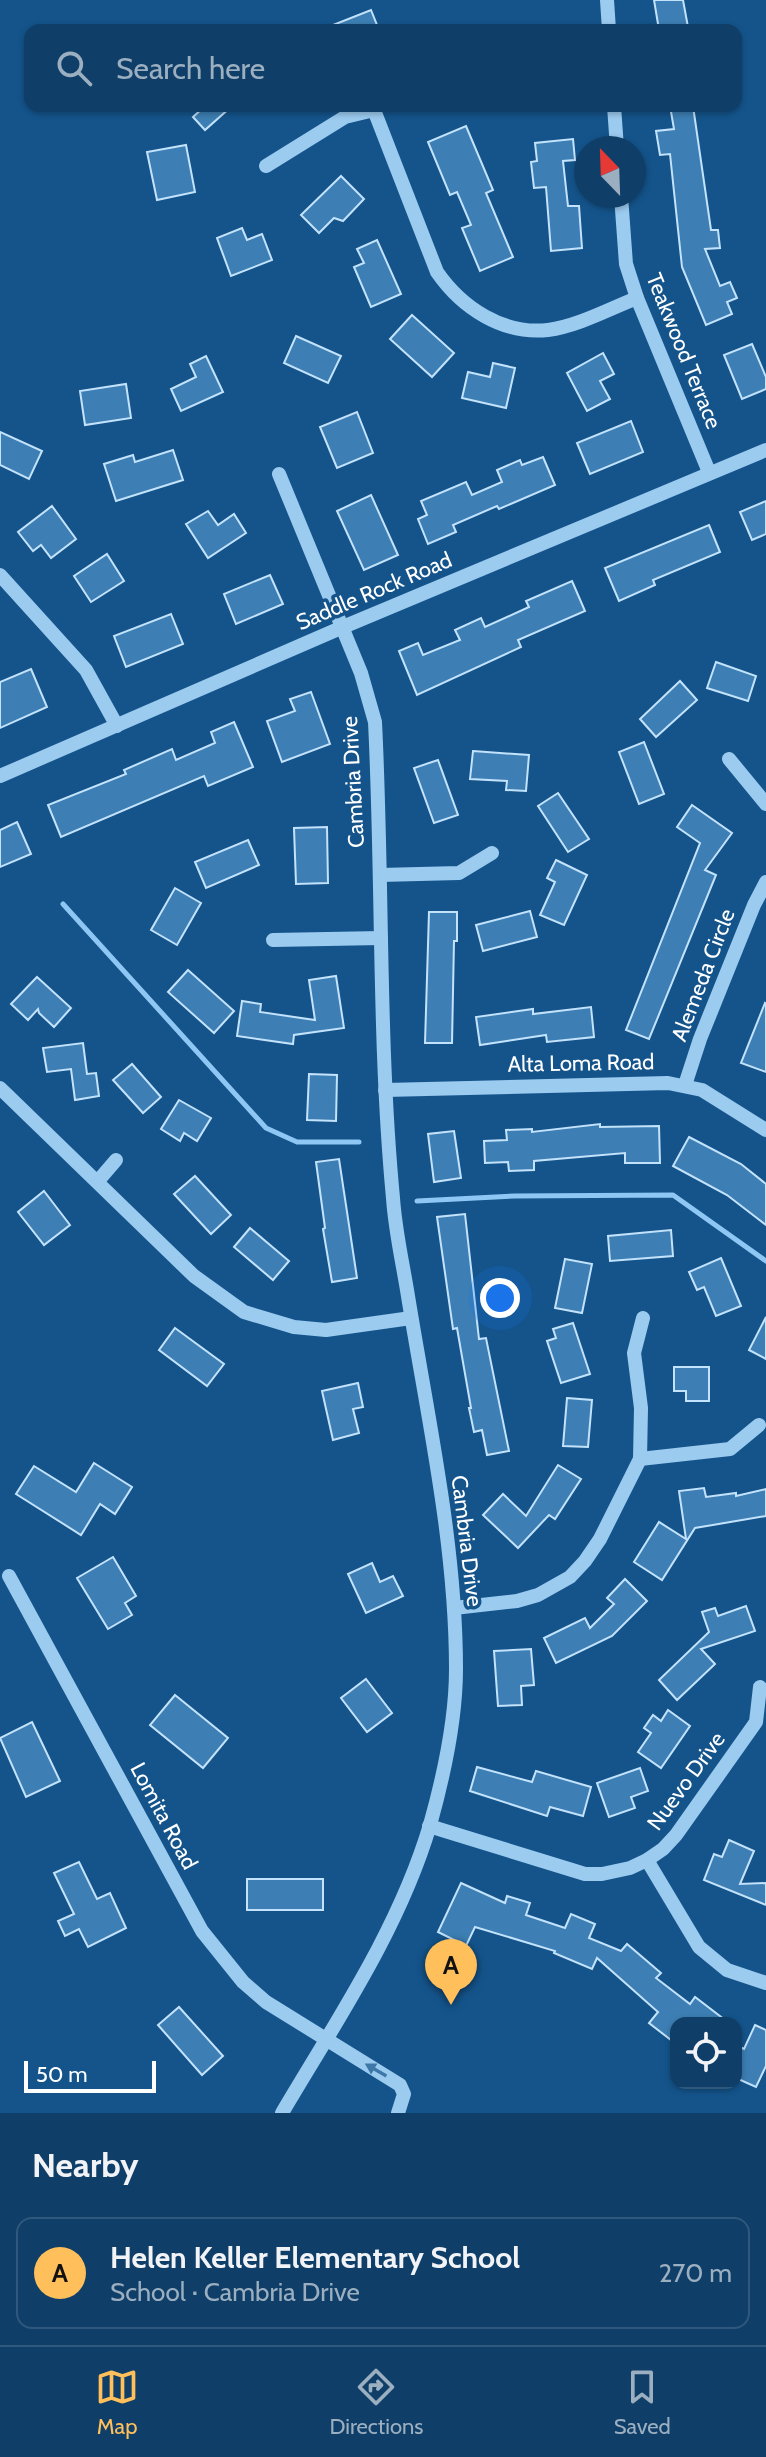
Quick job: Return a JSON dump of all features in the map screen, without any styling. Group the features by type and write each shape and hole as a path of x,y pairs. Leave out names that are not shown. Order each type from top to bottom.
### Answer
{"street":[{"path":"607,0 609,24"},
{"path":"266,166 345,117 366,112"},
{"path":"375,112 437,272 450,291 469,306 507,326 548,330 637,298"},
{"path":"614,112 616,136"},
{"name":"Teakwood Terrace","path":"622,208 626,264 637,298 709,472"},
{"name":"Saddle Rock Road","path":"0,776 343,627 766,450"},
{"name":"Cambria Drive","path":"279,474 365,683 375,722 385,1090 393,1201 450,1559 456,1672 452,1720 429,1826 387,1933 282,2113"},
{"path":"0,575 86,670 117,726"},
{"path":"729,759 766,804"},
{"path":"380,875 459,873 492,853"},
{"name":"Alemeda Circle","path":"685,1085 700,1039 766,882"},
{"path":"273,940 381,938"},
{"name":"Alta Loma Road","path":"385,1090 647,1082 685,1085 702,1090 766,1130"},
{"path":"0,1088 194,1276 244,1312 294,1327 326,1330 411,1318"},
{"path":"98,1181 116,1160"},
{"path":"454,1608 517,1601 538,1595 570,1577 600,1539 640,1459 641,1408 634,1353 643,1318"},
{"path":"640,1459 730,1449 759,1425"},
{"name":"Lomita Road","path":"9,1576 202,1931 243,1982 266,2002 400,2085 404,2103 398,2113"},
{"name":"Nuevo Drive","path":"429,1826 585,1874 630,1868 647,1860 676,1835 756,1722 760,1687"},
{"path":"647,1860 699,1947 727,1970 766,1983"}],"building":[{"path":"654,0 683,0 687,24 658,24"},
{"path":"371,10 377,24 336,24"},
{"path":"198,112 225,112 205,130 193,117"},
{"path":"671,112 694,112 711,230 718,230 720,248 705,249 720,286 730,282 737,298 727,302 732,314 706,325 682,267 670,154 660,155 656,131 674,129"},
{"path":"466,126 493,190 486,193 513,257 480,271 462,228 471,225 457,192 450,195 428,142"},
{"path":"573,139 574,160 563,161 568,206 579,208 582,248 551,251 546,187 534,188 531,162 537,161 535,143"},
{"path":"186,145 195,192 157,200 147,152"},
{"path":"341,176 364,199 343,221 334,218 319,233 301,215"},
{"path":"242,228 247,240 262,234 272,260 231,276 217,238"},
{"path":"377,240 401,294 371,307 354,267 364,263 357,249"},
{"path":"412,315 454,353 432,377 390,339"},
{"path":"296,336 341,356 328,383 284,363"},
{"path":"752,344 766,377 766,389 742,399 724,355"},
{"path":"603,353 614,374 600,381 610,399 587,411 567,373"},
{"path":"206,356 223,392 181,411 171,389 196,377 190,364"},
{"path":"493,363 515,368 506,408 462,398 468,372 490,377"},
{"path":"126,384 131,418 85,425 80,391"},
{"path":"357,412 373,453 337,468 320,427"},
{"path":"631,421 643,452 590,474 577,443"},
{"path":"0,432 42,451 29,479 0,465"},
{"path":"173,450 183,480 116,501 104,464 133,455 135,462"},
{"path":"543,457 555,485 453,525 456,532 428,544 418,519 427,515 421,501 466,482 472,495 502,482 497,470 520,460 522,465"},
{"path":"371,495 398,555 364,570 337,511"},
{"path":"766,501 766,534 752,540 740,512"},
{"path":"52,506 76,539 51,558 41,545 33,551 18,532"},
{"path":"208,511 218,525 234,514 246,533 208,558 186,524"},
{"path":"709,525 720,552 653,580 655,585 619,601 605,568"},
{"path":"107,554 124,581 91,602 74,576"},
{"path":"270,575 283,604 236,624 224,594"},
{"path":"572,581 585,611 518,640 521,647 417,695 399,651 418,643 423,655 460,640 455,630 481,618 485,627 529,607 526,601"},
{"path":"171,614 183,644 126,667 114,636"},
{"path":"716,662 756,676 748,701 707,688"},
{"path":"31,669 47,707 0,728 0,682"},
{"path":"680,681 697,700 656,737 640,719"},
{"path":"311,692 330,744 282,762 267,721 295,711 290,699"},
{"path":"234,722 253,767 208,786 204,776 61,837 48,805 126,774 124,770 172,749 176,760 215,743 211,732"},
{"path":"644,742 664,794 639,804 619,752"},
{"path":"473,751 529,755 526,791 506,790 507,781 470,779"},
{"path":"438,760 458,815 434,823 414,768"},
{"path":"558,793 589,839 568,852 538,806"},
{"path":"692,805 732,833 705,870 716,875 649,1039 626,1030 700,843 677,827"},
{"path":"17,822 31,854 0,867 0,830"},
{"path":"327,827 328,883 296,884 294,828"},
{"path":"248,840 259,865 206,888 195,862"},
{"path":"556,860 587,875 564,925 540,915 555,882 547,878"},
{"path":"175,888 201,903 177,945 151,930"},
{"path":"530,911 537,937 483,951 476,925"},
{"path":"429,912 457,912 452,1043 425,1043"},
{"path":"188,970 234,1011 214,1033 168,992"},
{"path":"336,976 344,1028 294,1035 293,1044 237,1036 242,1001 261,1004 260,1012 315,1020 309,980"},
{"path":"37,977 71,1008 54,1027 38,1009 28,1020 11,1004"},
{"path":"766,1004 766,1072 741,1063"},
{"path":"591,1007 594,1037 547,1042 546,1035 480,1045 476,1017 533,1009 533,1014"},
{"path":"83,1043 87,1074 96,1073 99,1096 75,1100 71,1069 47,1072 43,1048"},
{"path":"132,1064 161,1097 143,1113 113,1080"},
{"path":"309,1074 337,1075 336,1121 307,1120"},
{"path":"179,1100 211,1118 197,1141 184,1133 180,1141 161,1129"},
{"path":"600,1124 600,1127 659,1126 660,1163 625,1163 625,1153 534,1161 534,1170 509,1171 508,1162 485,1163 484,1141 507,1140 506,1130 532,1129 532,1132"},
{"path":"454,1131 461,1178 434,1182 428,1134"},
{"path":"689,1137 741,1164 766,1184 766,1225 727,1195 673,1166"},
{"path":"339,1159 357,1278 332,1282 316,1162"},
{"path":"195,1176 231,1215 211,1234 174,1194"},
{"path":"44,1191 70,1225 44,1245 18,1212"},
{"path":"465,1214 479,1339 486,1338 509,1451 487,1455 482,1430 474,1432 457,1328 453,1329 437,1217"},
{"path":"250,1228 289,1261 273,1280 234,1247"},
{"path":"671,1230 673,1256 610,1261 608,1236"},
{"path":"721,1258 741,1306 716,1316 704,1287 697,1290 689,1272"},
{"path":"565,1259 592,1264 582,1313 555,1308"},
{"path":"766,1317 766,1359 749,1350"},
{"path":"573,1323 590,1374 561,1383 547,1341 556,1338 553,1329"},
{"path":"175,1328 224,1364 207,1386 159,1350"},
{"path":"674,1367 709,1367 709,1401 686,1401 686,1391 674,1391"},
{"path":"358,1383 363,1407 353,1409 359,1433 333,1440 322,1391"},
{"path":"567,1398 592,1400 588,1447 563,1446"},
{"path":"94,1463 132,1487 115,1514 100,1504 81,1535 16,1494 34,1466 76,1492"},
{"path":"558,1465 581,1479 555,1519 549,1515 518,1548 483,1515 503,1494 526,1516"},
{"path":"704,1488 706,1497 736,1493 736,1496 766,1489 766,1516 695,1528 662,1580 634,1562 659,1522 686,1539 679,1491"},
{"path":"113,1557 136,1596 125,1603 132,1615 108,1629 77,1578"},
{"path":"372,1563 380,1582 393,1576 403,1596 366,1613 348,1574"},
{"path":"625,1579 647,1601 612,1636 556,1663 544,1638 585,1618 590,1628 614,1604 607,1598"},
{"path":"746,1606 755,1631 701,1649 715,1664 677,1700 659,1680 709,1632 702,1612 715,1608 718,1616"},
{"path":"531,1649 534,1685 521,1686 522,1705 498,1706 494,1651"},
{"path":"366,1679 392,1713 367,1732 341,1698"},
{"path":"175,1695 228,1738 203,1768 150,1725"},
{"path":"668,1710 690,1726 661,1768 638,1752 651,1733 644,1728 653,1715 661,1721"},
{"path":"32,1722 60,1781 26,1797 0,1738"},
{"path":"477,1767 532,1782 536,1771 591,1787 583,1816 550,1807 547,1816 470,1791"},
{"path":"640,1768 648,1791 631,1797 635,1808 609,1817 597,1783"},
{"path":"729,1840 754,1851 740,1884 766,1883 766,1905 704,1880 714,1854 722,1857"},
{"path":"79,1862 97,1899 110,1893 126,1928 88,1947 79,1929 65,1936 58,1921 74,1914 54,1873"},
{"path":"247,1879 323,1879 323,1910 247,1910"},
{"path":"461,1883 505,1903 507,1896 530,1903 526,1915 565,1928 571,1914 595,1924 589,1938 621,1951 627,1944 661,1973 656,1978 690,2004 695,1997 721,2017 670,2017 670,2039 649,2023 658,2012 597,1958 592,1969 555,1951 475,1927 466,1946 438,1932"},
{"path":"179,2007 223,2056 202,2075 158,2025"},
{"path":"755,2025 766,2030 766,2066 756,2087 742,2081 744,2049"}],"waterway":[{"path":"63,904 266,1128 297,1142 359,1142"},
{"path":"417,1201 514,1196 673,1195 766,1261"}],"place":[{"name":"Helen Keller Elementary School","path":"451,2005"}]}
